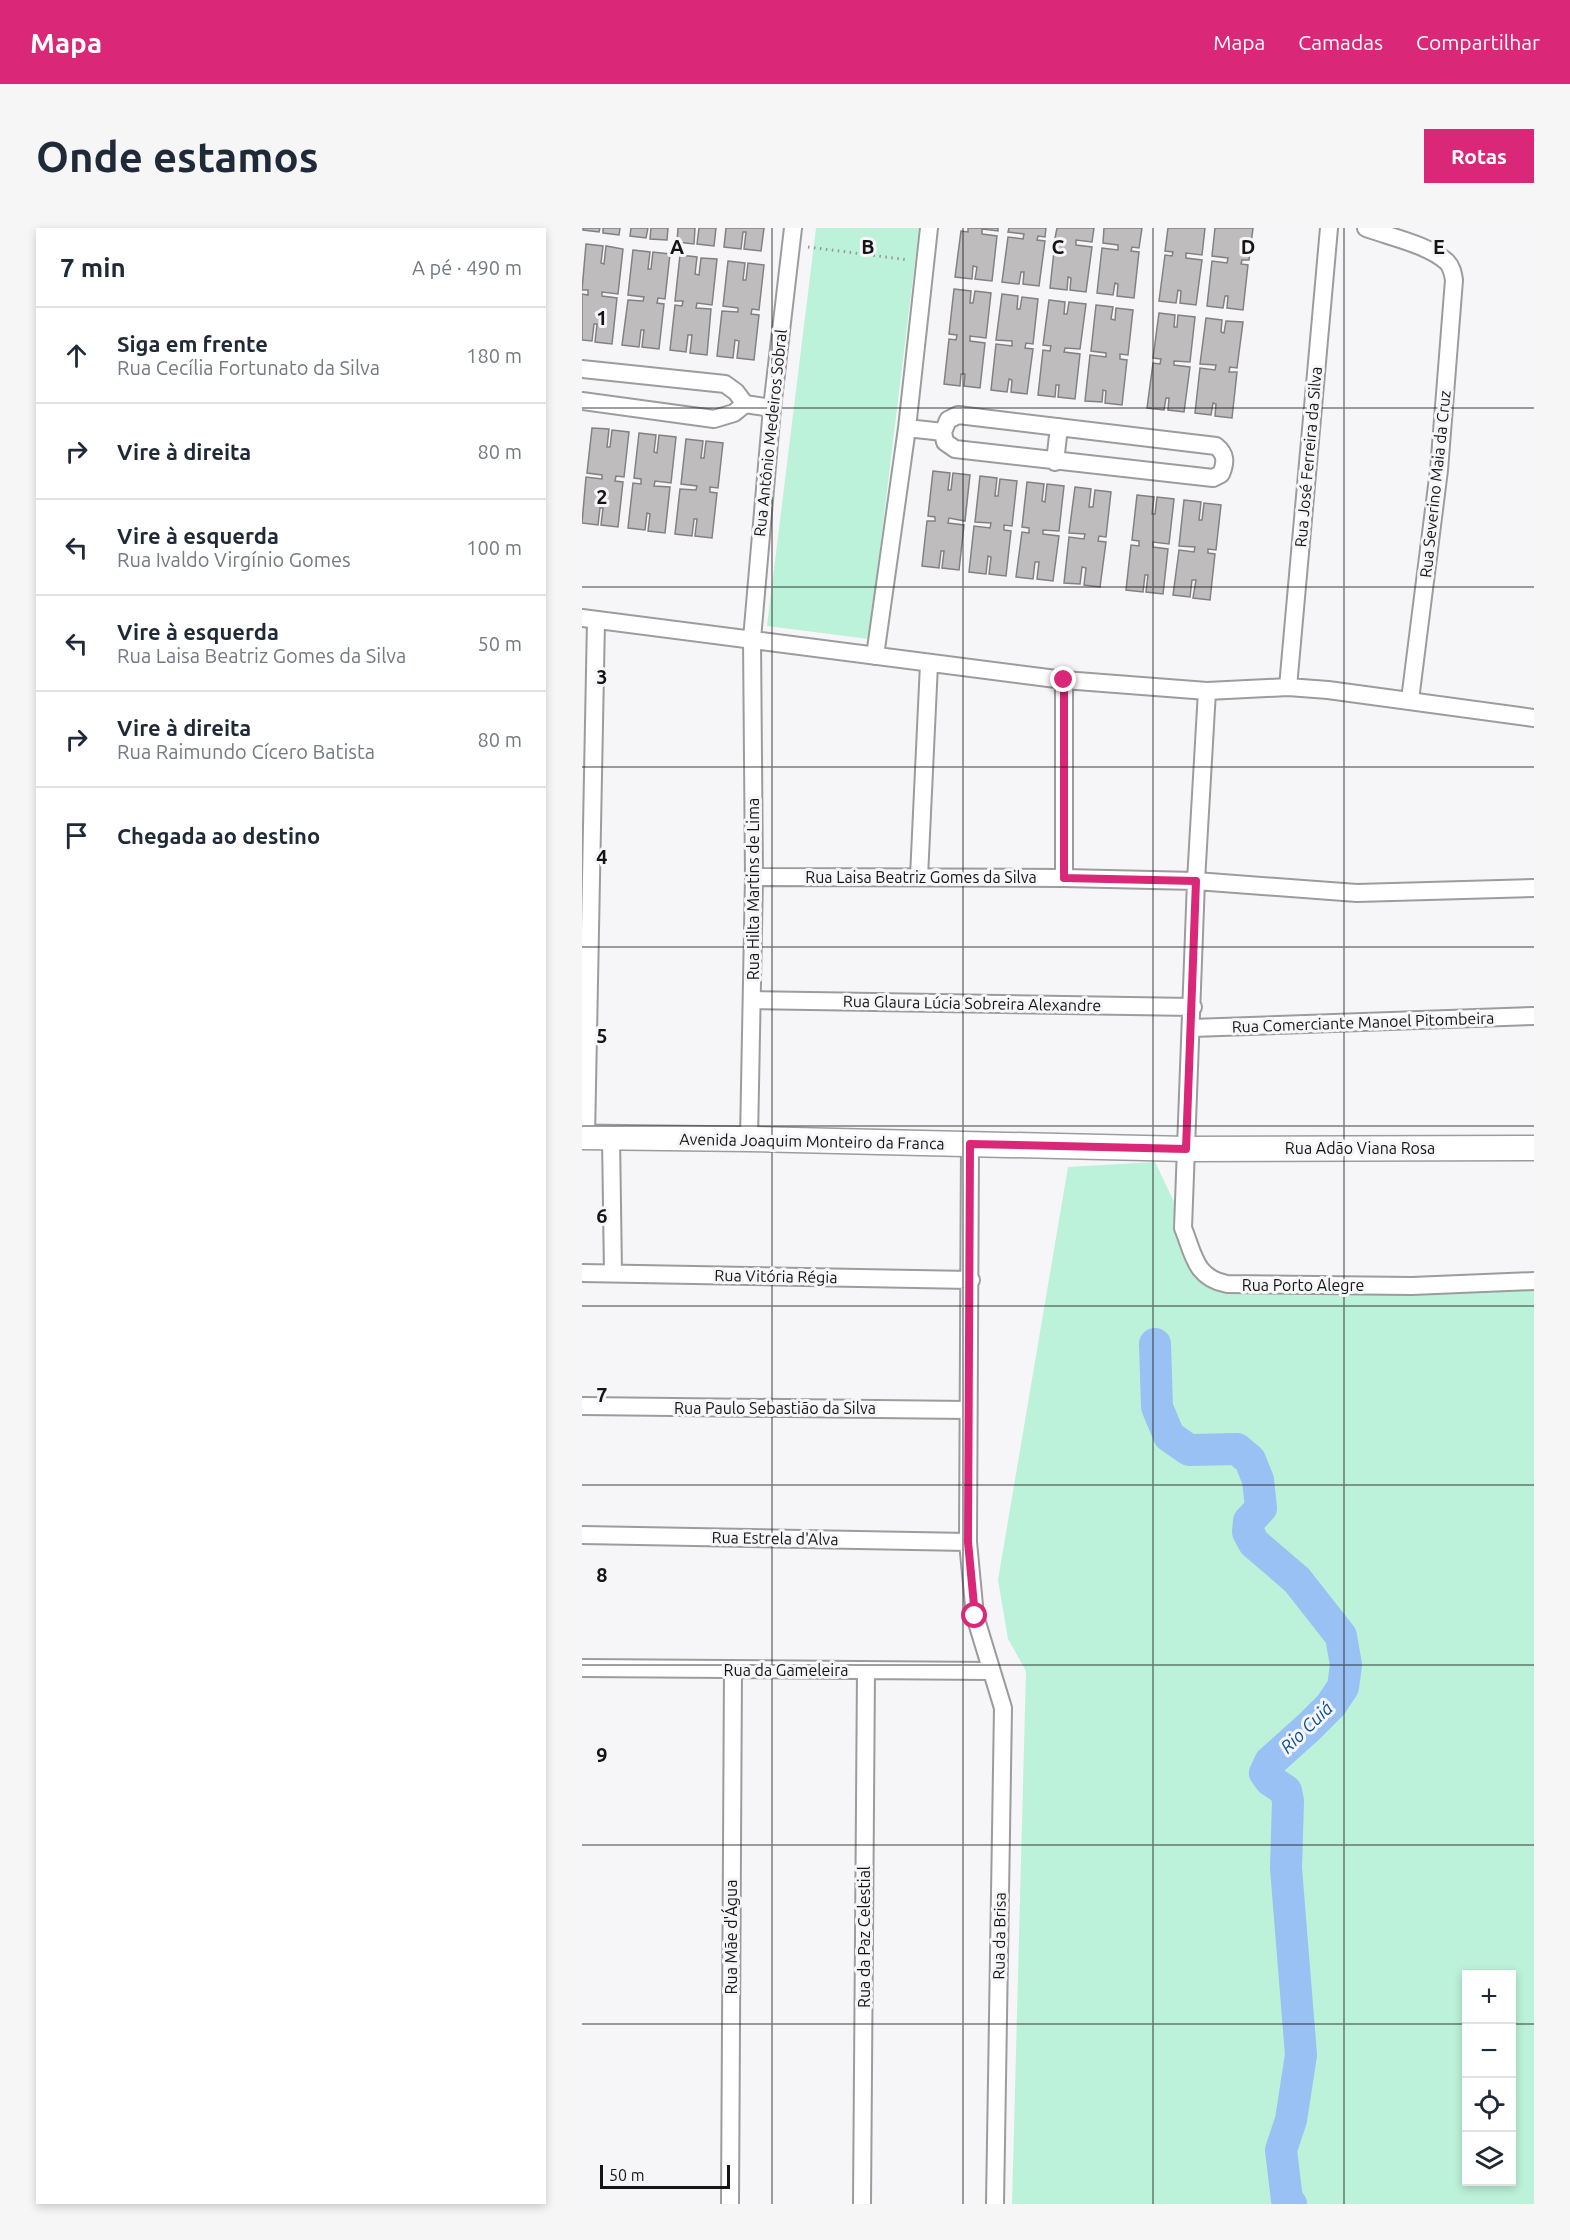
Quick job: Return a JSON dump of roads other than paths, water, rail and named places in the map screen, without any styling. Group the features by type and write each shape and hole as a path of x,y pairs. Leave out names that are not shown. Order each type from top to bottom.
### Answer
{"street":[{"path":"875,656 907,428 929,228"},
{"name":"Rua José Ferreira da Silva","path":"1288,687 1329,228"},
{"name":"Rua Severino Maia da Cruz","path":"1366,228 1430,251 1450,267 1454,280 1439,470 1410,700"},
{"name":"Rua Antônio Medeiros Sobral","path":"752,639 772,408 792,236"},
{"path":"582,369 725,384 736,392 745,404 772,408"},
{"path":"582,401 714,418 734,413 745,404"},
{"path":"958,416 1059,427 1216,446 1222,452 1225,463 1221,474 1212,478 1055,462 955,449 945,442 943,432 948,420 958,416"},
{"path":"1055,462 1059,427"},
{"path":"907,428 943,432"},
{"path":"584,1137 589,619 1064,680 1207,691 1288,687 1410,700 1534,718"},
{"name":"Rua Hilta Martins de Lima","path":"749,1138 754,877 752,639"},
{"path":"919,877 929,664"},
{"path":"1064,680 1064,878"},
{"name":"Rua Porto Alegre","path":"1207,691 1196,881 1183,1228 1203,1274 1214,1282 1227,1284 1412,1286 1534,1281"},
{"name":"Rua Laisa Beatriz Gomes da Silva","path":"754,877 1064,878 1196,881 1357,893 1534,888"},
{"name":"Rua Glaura Lúcia Sobreira Alexandre","path":"752,1000 1192,1006"},
{"name":"Rua Comerciante Manoel Pitombeira","path":"1192,1028 1534,1017"},
{"name":"Avenida Joaquim Monteiro da Franca","path":"584,1137 749,1138 1186,1149"},
{"path":"611,1137 613,1273"},
{"name":"Rua da Brisa","path":"970,1144 968,1542 975,1616 1003,1708 994,2204"},
{"name":"Rua Adão Viana Rosa","path":"1186,1149 1534,1148"},
{"name":"Rua Vitória Régia","path":"582,1273 971,1280"},
{"name":"Rua Paulo Sebastião da Silva","path":"582,1406 968,1410"},
{"name":"Rua Estrela d'Alva","path":"582,1535 968,1542"},
{"name":"Rua da Gameleira","path":"582,1668 991,1671"},
{"name":"Rua Mãe d'Água","path":"730,2204 733,1670"},
{"name":"Rua da Paz Celestial","path":"862,2204 866,1671"}],"waterway":[{"name":"Rio Cuiá","path":"1155,1344 1157,1407 1169,1436 1189,1450 1237,1449 1250,1460 1258,1480 1261,1508 1249,1521 1248,1532 1254,1543 1297,1580 1341,1636 1346,1665 1343,1687 1331,1705 1270,1762 1265,1773 1270,1780 1286,1791 1288,1801 1286,1868 1301,2055 1291,2120 1281,2150 1287,2200 1291,2204"}]}
